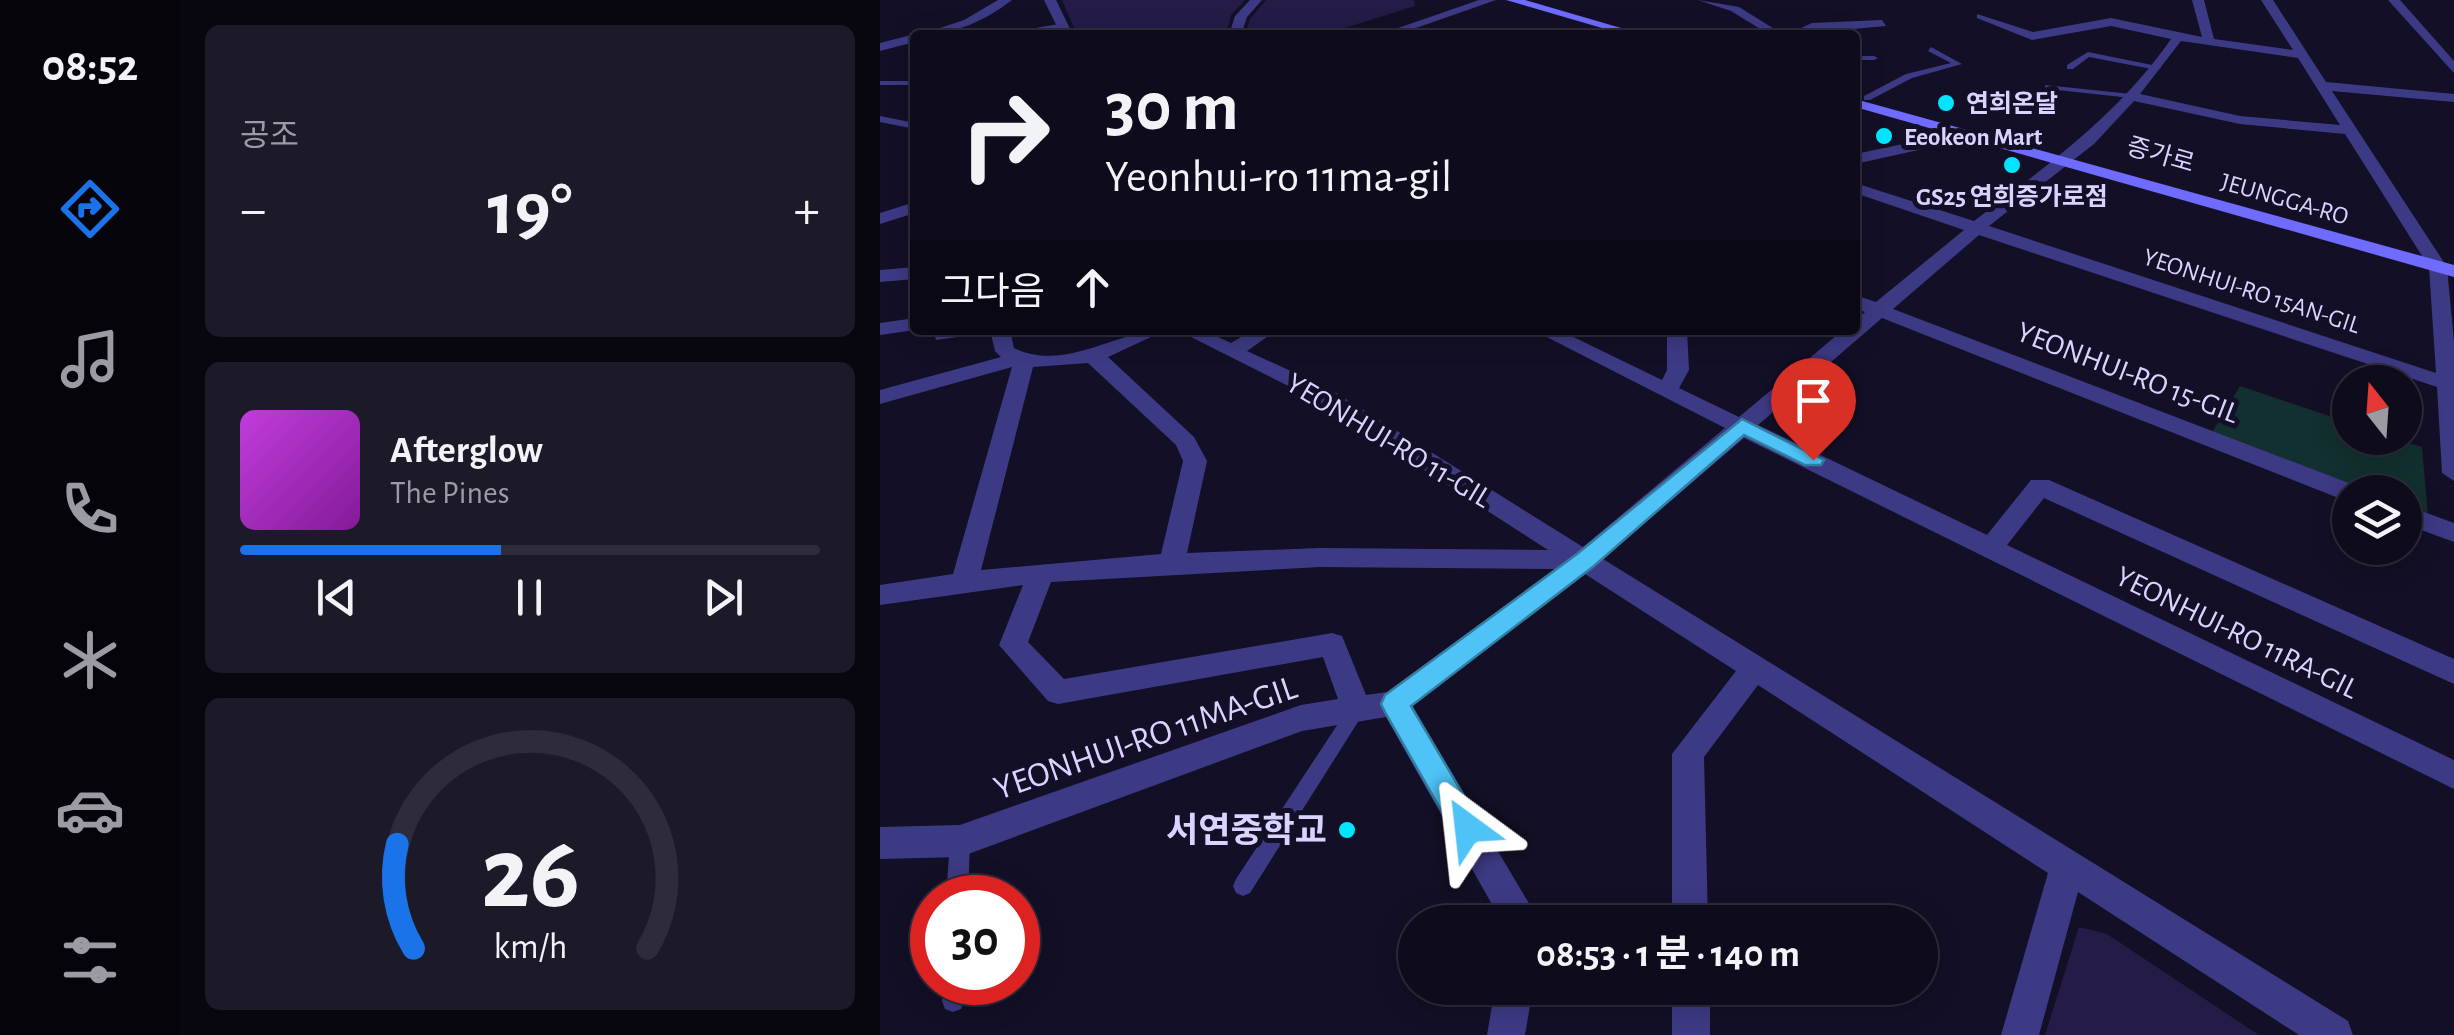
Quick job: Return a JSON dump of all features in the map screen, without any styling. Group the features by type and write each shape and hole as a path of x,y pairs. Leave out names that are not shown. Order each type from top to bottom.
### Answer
{"main road":[{"path":"1489,0 1594,30"},
{"path":"1512,0 1621,30"},
{"path":"1860,98 2068,158"},
{"name":"JEUNGGA-RO","path":"1860,98 1945,129 2068,158 2444,263"}],"street":[{"path":"941,30 968,22 1006,0"},
{"path":"1050,0 1065,30"},
{"path":"1237,30 1241,16 1256,0"},
{"path":"1402,30 1489,0"},
{"path":"1704,0 1735,10 1769,30"},
{"path":"2198,0 2208,42"},
{"path":"2268,0 2444,263 2453,458"},
{"path":"2394,0 2452,64"},
{"path":"1981,16 2032,36 2112,17 2178,37 2304,55"},
{"path":"1804,30 1882,24"},
{"path":"1860,330 1976,228 2068,158 2158,68 2178,37"},
{"path":"880,47 910,39"},
{"path":"2322,86 2454,98"},
{"path":"2131,96 2240,120 2352,130"},
{"path":"1860,158 1918,146 1945,129"},
{"name":"YEONHUI-RO 15AN-GIL","path":"1860,190 2448,376"},
{"path":"884,213 910,208"},
{"path":"880,276 910,273"},
{"name":"YEONHUI-RO 15-GIL","path":"1860,302 2332,486"},
{"path":"880,330 910,325"},
{"path":"1001,335 1006,352 1021,360"},
{"path":"880,396 1021,360 1096,356 1144,335"},
{"name":"YEONHUI-RO 11-GIL","path":"1196,335 1322,394 2334,1035"},
{"path":"1232,352 1259,335"},
{"name":"YEONHUI-RO 11RA-GIL","path":"1553,335 2454,775"},
{"path":"1667,390 1678,370 1678,335"},
{"path":"880,595 1041,573 1172,562 1476,557 1586,560 1854,335"},
{"path":"1096,356 1186,442 1194,461 1172,562"},
{"path":"964,583 1021,360"},
{"name":"YEONHUI-RO 11RA-GIL","path":"1991,548 2040,486 2454,672"},
{"path":"2422,521 2454,533"},
{"name":"YEONHUI-RO 11MA-GIL","path":"880,843 960,841 1301,718 1394,704 1586,560"},
{"name":"YEONHUI-RO 11MA-GIL","path":"1041,573 1014,646 1058,692 1332,644 1357,709"},
{"path":"1690,905 1688,754 1754,669"},
{"path":"1394,704 1512,905"},
{"path":"2020,1035 2068,864"},
{"path":"1506,1035 1511,1005"},
{"path":"1691,1005 1691,1035"}],"lane":[{"path":"1860,98 1908,76 1958,64 1930,48"},
{"path":"2070,68 2092,52 2158,68"},
{"path":"1860,58 1874,58"},
{"path":"880,82 910,83"},
{"path":"2048,87 2131,96"},
{"path":"880,119 910,125"},
{"path":"1243,886 1357,709"},
{"path":"959,875 960,841"}],"green space":[{"path":"2240,386 2332,417 2332,455 2422,455 2422,447 2428,517 2422,515 2422,475 2332,475 2332,480 2211,434"}],"building":[{"path":"1062,0 1245,0 1231,15 1227,30 1075,30"},
{"path":"1266,0 1414,0 1415,6 1339,30 1247,30 1250,19"},
{"path":"2079,927 2107,934 2259,1035 2045,1035"}],"place":[{"name":"연희온달","path":"1946,103"},
{"name":"Eeokeon Mart","path":"1884,136"},
{"name":"GS25 연희증가로점","path":"2012,165"},
{"name":"서연중학교","path":"1347,830"}],"route":[{"path":"1468,828 1394,704 1586,560 1742,426 1813,460"}]}
